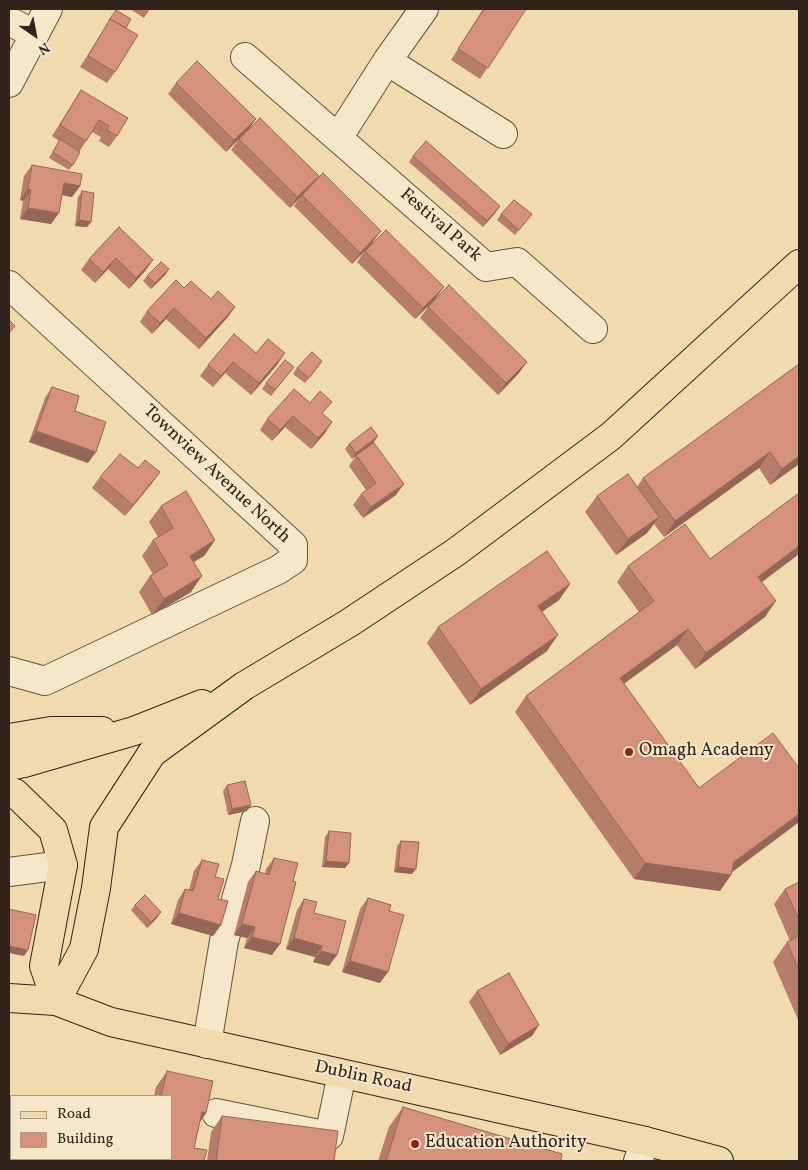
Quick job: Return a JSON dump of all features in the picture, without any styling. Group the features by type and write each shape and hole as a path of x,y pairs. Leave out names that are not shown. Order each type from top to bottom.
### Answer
{"main road":[{"path":"56,1001 84,949 96,888 104,827 152,754 244,686 349,623 456,552 610,436 799,264"},
{"path":"9,766 134,730 181,713 244,686"},
{"path":"9,738 51,731 134,730"},
{"path":"9,791 15,793 53,830 63,866 44,966 56,1001"},
{"name":"Dublin Road","path":"9,998 56,1001 111,1022 342,1074 642,1151 719,1161"}],"street":[{"path":"9,83 48,9"},
{"path":"338,138 387,61 424,9"},
{"path":"9,21 34,34"},
{"name":"Festival Park","path":"246,57 486,267 517,262 593,329"},
{"path":"387,61 503,134"},
{"name":"Townview Avenue North","path":"9,285 293,545 293,560 278,570 45,681 9,671"},
{"path":"207,1044 224,941 246,865 255,821"},
{"path":"9,872 63,866"},
{"path":"216,1112 329,1136 342,1074"}],"building":[{"path":"484,9 526,9 488,68 458,49"},
{"path":"116,10 131,19 126,28 109,20"},
{"path":"110,19 138,35 115,72 88,56"},
{"path":"197,61 256,119 234,140 176,83"},
{"path":"81,90 128,118 117,136 107,130 109,126 99,120 86,141 60,125"},
{"path":"260,118 319,176 297,197 239,139"},
{"path":"60,139 80,152 73,165 53,152"},
{"path":"426,141 500,206 487,221 413,156"},
{"path":"32,165 82,174 80,186 64,183 59,213 28,208 31,190 28,189"},
{"path":"323,173 381,231 360,253 302,195"},
{"path":"82,191 94,193 91,222 79,220"},
{"path":"514,200 532,214 519,230 501,214"},
{"path":"119,227 153,260 136,278 116,258 103,272 89,259"},
{"path":"386,230 444,287 423,308 365,251"},
{"path":"161,262 169,269 155,283 147,276"},
{"path":"176,280 184,288 191,281 211,299 218,291 235,307 206,338 174,308 160,323 147,311"},
{"path":"449,285 527,362 506,383 428,307"},
{"path":"9,320 15,326 9,333"},
{"path":"234,334 256,353 268,339 285,353 259,383 233,362 221,376 208,365"},
{"path":"312,352 322,361 309,378 297,368"},
{"path":"285,360 294,367 275,390 266,383"},
{"path":"799,364 799,456 782,469 770,452 675,521 643,478"},
{"path":"52,387 79,396 75,411 106,422 96,452 36,431"},
{"path":"294,389 310,403 320,391 332,402 322,413 332,422 318,438 293,416 280,430 267,419"},
{"path":"371,427 378,436 356,453 349,444"},
{"path":"374,443 404,484 371,507 361,494 376,483 356,455"},
{"path":"120,454 138,468 145,460 160,472 133,505 100,477"},
{"path":"628,474 659,517 628,539 597,496"},
{"path":"186,491 215,540 190,556 202,576 164,599 150,576 168,565 153,540 173,528 161,506"},
{"path":"799,493 799,546 758,577 776,601 706,653 688,629 620,678 699,788 773,733 799,768 799,814 734,862 731,875 645,863 526,696 654,601 628,566 685,524 710,559"},
{"path":"547,551 570,584 538,606 558,635 481,689 438,627"},
{"path":"245,781 251,805 232,809 227,785"},
{"path":"329,831 351,833 349,863 326,861"},
{"path":"401,841 419,842 416,869 398,867"},
{"path":"274,858 298,863 293,881 296,882 280,944 252,937 255,927 242,924 256,871 269,875"},
{"path":"202,860 219,864 215,877 224,879 218,899 228,901 221,925 179,913 185,889 193,891"},
{"path":"799,882 799,920 785,889"},
{"path":"145,895 161,912 151,922 135,905"},
{"path":"368,898 391,905 389,911 404,915 388,972 350,961"},
{"path":"304,899 317,902 314,913 346,921 337,955 321,951 322,946 294,938"},
{"path":"9,909 36,915 28,950 9,946"},
{"path":"799,936 799,970 787,942"},
{"path":"509,973 539,1025 508,1044 477,991"},
{"path":"167,1071 213,1081 206,1113 202,1112 194,1148 207,1150 204,1161 159,1161 172,1160 172,1095 161,1095"},
{"path":"403,1107 562,1154 561,1161 386,1161"},
{"path":"222,1116 338,1131 334,1161 216,1161"}],"place":[{"name":"Omagh Academy","path":"629,752"},
{"name":"Education Authority","path":"415,1144"}]}
